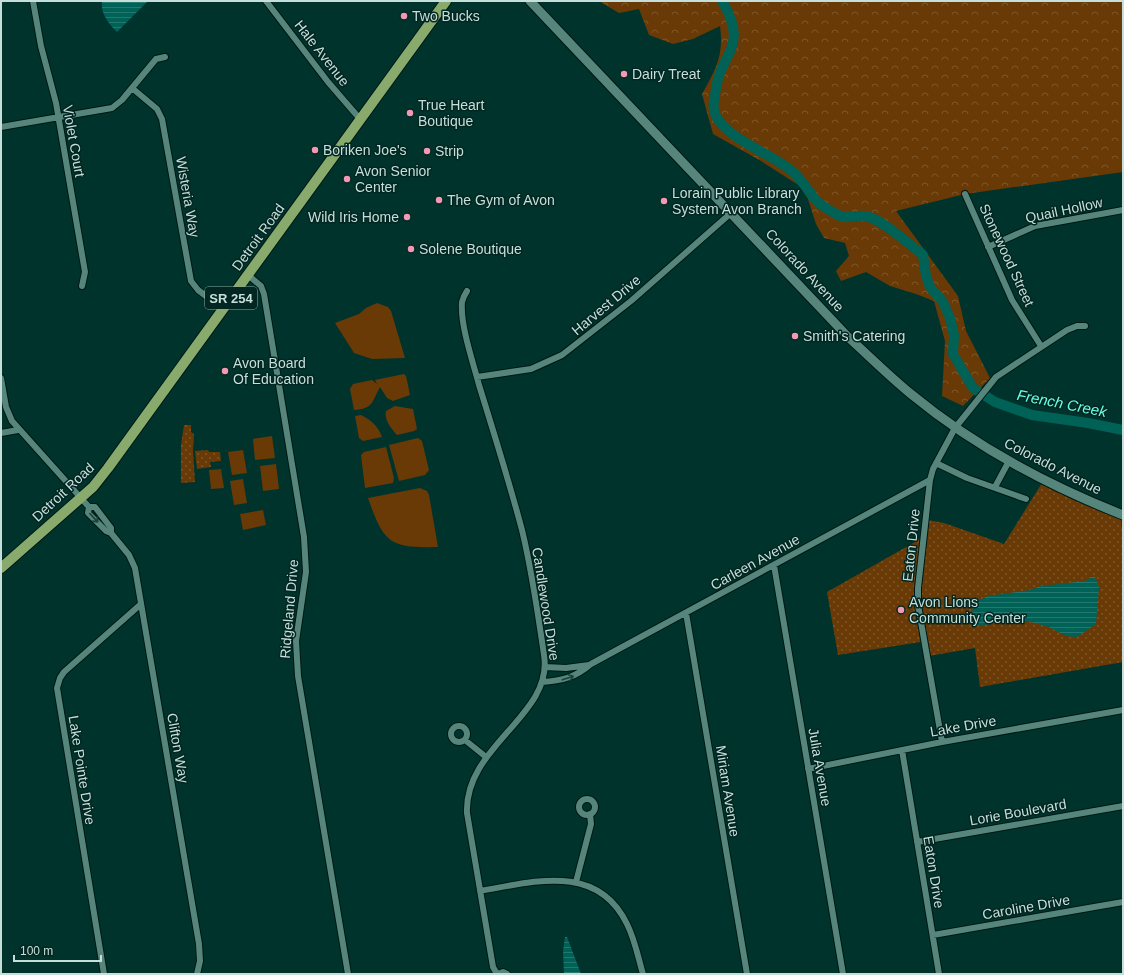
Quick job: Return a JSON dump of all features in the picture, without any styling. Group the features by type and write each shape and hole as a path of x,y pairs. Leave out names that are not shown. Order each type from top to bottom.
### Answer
{"main road":[{"name":"Detroit Road","path":"1,568 81,497 108,468 446,1"},
{"name":"Colorado Avenue","path":"530,1 861,349 911,395 955,428 1009,461 1071,493 1123,515"}],"street":[{"name":"Violet Court","path":"33,1 41,46 58,118 85,272 82,286"},
{"name":"Hale Avenue","path":"266,1 328,82 360,119"},
{"path":"1,127 112,108 118,104 156,58 165,57"},
{"name":"Wisteria Way","path":"132,88 157,109 162,119 191,281 198,290 223,309"},
{"name":"Stonewood Street","path":"965,194 1014,303 1041,346"},
{"name":"Quail Hollow","path":"988,247 1035,226 1123,210"},
{"name":"Harvest Drive","path":"477,377 525,371 542,366 562,355 631,301 731,213"},
{"name":"Ridgeland Drive","path":"248,275 261,286 264,294 303,529 306,572 296,641 298,676 348,974"},
{"name":"Candlewood Drive","path":"466,291 462,303 463,314 477,377 522,531 531,572 545,667 542,682 533,700 486,757 470,782 466,802 493,967 498,974 503,972 507,974"},
{"name":"Eaton Drive","path":"942,742 918,606 918,588 930,480 936,463 955,428 976,400 1002,372 1070,329 1085,326"},
{"name":"Clifton Way","path":"1,378 6,407 18,430 42,452 89,507 95,507 111,528 111,533 133,561 199,944 200,961 197,974"},
{"path":"1,433 18,430"},
{"path":"995,487 1009,461"},
{"path":"936,463 1026,499"},
{"name":"Carleen Avenue","path":"542,682 572,677 591,664 930,480"},
{"name":"Julia Avenue","path":"774,564 843,974"},
{"name":"Lake Pointe Drive","path":"104,974 57,688 60,678 64,672 141,604"},
{"name":"Miriam Avenue","path":"686,613 747,974"},
{"name":"Carleen Avenue","path":"545,667 566,668 591,664"},
{"name":"Lake Drive","path":"808,769 942,742 1123,710"},
{"path":"465,740 486,757"},
{"name":"Eaton Drive","path":"902,750 939,974"},
{"name":"Lorie Boulevard","path":"917,842 1123,806"},
{"path":"576,882 591,824 590,814"},
{"path":"480,891 549,879 576,882 602,894 619,911 631,933 643,974"},
{"name":"Caroline Drive","path":"933,935 1123,902"}],"green space":[{"path":"599,1 1123,1 1123,172 965,194 896,211 958,296 966,331 990,378 963,406 942,396 945,341 934,301 890,286 866,272 841,281 836,271 849,256 845,243 824,238 816,224 808,199 800,186 761,161 713,134 702,94 718,62 721,45 720,26 693,39 673,44 649,35 639,9 619,13"},
{"path":"377,303 388,307 391,311 405,358 372,359 354,353 335,323 359,314 366,308"},
{"path":"404,374 406,376 410,395 393,401 387,398 380,387 371,404 365,408 354,410 350,389 353,384 372,380 377,384 375,380"},
{"path":"395,406 413,409 417,429 397,435 392,430 386,418 386,411"},
{"path":"361,415 374,424 382,437 363,441 359,438 355,416"},
{"path":"184,425 191,425 191,432 194,434 193,451 195,482 181,483 181,445"},
{"path":"272,436 275,458 255,460 253,439"},
{"path":"418,438 422,441 429,470 425,475 399,481 389,445"},
{"path":"386,447 394,478 393,483 365,488 361,455 364,452"},
{"path":"208,450 209,452 220,452 221,461 210,462 211,467 197,469 195,451"},
{"path":"243,450 247,473 232,475 228,452"},
{"path":"276,464 279,489 263,491 260,466"},
{"path":"221,469 224,488 211,489 209,470"},
{"path":"243,479 247,503 234,505 230,481"},
{"path":"1042,483 1121,518 1123,540 1123,662 980,687 975,648 929,656 927,641 838,655 827,592 915,542 927,532 928,520 944,523 1004,544"},
{"path":"420,488 427,491 429,495 438,547 409,546 399,544 391,540 379,525 368,498"},
{"path":"263,510 266,525 243,530 240,514"}],"shaded area":[{"path":"102,1 148,1 117,32 108,22 102,10"},
{"path":"1095,577 1099,587 1096,624 1077,637 1066,636 1049,627 1027,621 977,625 974,620 972,611 975,602 988,596 1030,590 1041,586 1085,581"},
{"path":"565,937 567,937 581,974 564,974 563,951"}],"waterway":[{"name":"French Creek","path":"722,1 730,17 734,30 733,41 717,81 714,110 718,120 726,129 736,137 784,165 793,172 816,200 826,208 844,217 866,216 873,218 888,227 923,255 926,276 930,287 943,302 950,318 954,335 953,354 973,388 995,402 1032,415 1088,423 1123,430"}],"place":[{"name":"Two Bucks","path":"404,16"},
{"name":"Dairy Treat","path":"624,74"},
{"name":"True Heart Boutique","path":"410,113"},
{"name":"Boriken Joe's","path":"315,150"},
{"name":"Strip","path":"427,151"},
{"name":"Avon Senior Center","path":"347,179"},
{"name":"The Gym of Avon","path":"439,200"},
{"name":"Lorain Public Library System Avon Branch","path":"664,201"},
{"name":"Wild Iris Home","path":"407,217"},
{"name":"Solene Boutique","path":"411,249"},
{"name":"Smith's Catering","path":"795,336"},
{"name":"Avon Board Of Education","path":"225,371"},
{"name":"Avon Lions Community Center","path":"901,610"}]}
